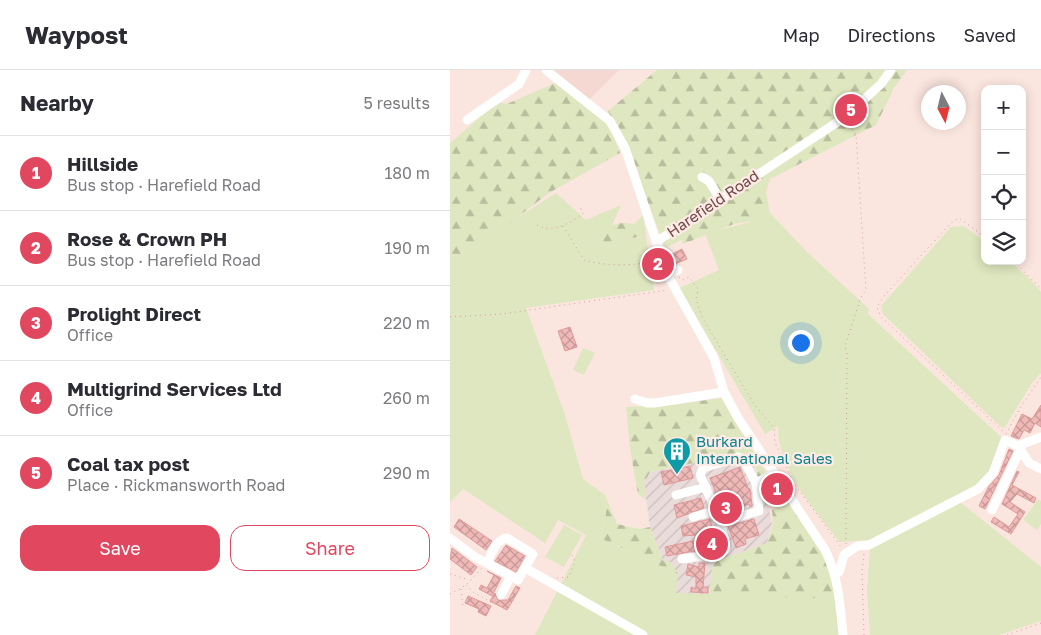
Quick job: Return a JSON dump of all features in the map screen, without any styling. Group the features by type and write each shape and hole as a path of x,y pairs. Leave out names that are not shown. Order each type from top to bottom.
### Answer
{"street":[{"path":"467,120 519,84 526,70"},
{"path":"546,70 610,121 625,148 656,242"},
{"name":"Harefield Road","path":"843,635 835,574 825,550 773,474 738,418 724,392 714,358 676,277 667,274 656,242 840,119 881,84 891,70"},
{"path":"702,177 709,181 720,199"},
{"path":"635,399 647,403 656,403 724,392"},
{"path":"835,574 839,572 844,555 857,546 865,546 978,489 993,473 1006,437 1019,448 1029,464 1041,469"},
{"path":"992,510 1019,448 1041,437"},
{"path":"682,559 717,554 726,549 721,522 700,474 703,468 738,457 743,459 756,483 759,510 721,522"},
{"path":"756,483 773,474"},
{"path":"676,495 706,487"},
{"path":"693,517 716,511"},
{"path":"450,538 475,557 518,580 533,554 507,538 498,542 487,562"},
{"path":"525,568 643,635"},
{"path":"501,595 511,576"}],"path":[{"path":"840,119 856,136 866,290 861,297 845,346 847,354 848,552"},
{"path":"537,225 543,228 554,229 563,226 583,214 580,207"},
{"path":"981,234 959,218 951,223 884,296 877,307 881,317 1006,437 1020,408 1041,377"},
{"path":"563,226 584,260 594,263 643,264 661,258"},
{"path":"1018,265 1041,289"},
{"path":"450,317 502,314 648,294 671,289 676,277 683,280 689,277 698,289 698,309 754,404 774,428 775,442 793,482 837,544 848,552"},
{"path":"864,635 862,571 865,546"},
{"path":"544,579 569,577 576,564 572,555"},
{"path":"450,594 466,585 487,562"},
{"path":"450,574 470,581"},
{"path":"466,585 473,592 494,604"},
{"path":"461,589 463,608"},
{"path":"1007,635 1041,623"}],"shaded area":[{"path":"552,70 619,70 589,100"},
{"path":"738,454 747,455 762,481 772,522 767,543 713,562 709,595 676,593 650,527 644,483 650,472"}],"green space":[{"path":"657,70 907,70 894,88 876,125 770,179 766,192 770,213 757,220 734,224 683,244 681,240 665,248 628,149 608,111"},
{"path":"555,83 609,125 620,153 549,193 471,253 450,256 450,143 498,102 507,104"},
{"path":"556,193 586,220 621,205 612,225 599,240 601,245 646,236 654,290 526,308 564,412 583,479 605,495 606,514 600,538 678,574 676,593 837,599 840,635 535,635 586,535 558,520 545,543 463,489 450,502 450,256 471,253 512,221"},
{"path":"770,213 807,252 869,309 868,314 1003,439 986,479 974,488 871,540 839,542 799,488 791,473 779,442 778,426 765,434 679,288 719,270 705,234 747,223"},
{"path":"643,215 646,236 601,245 599,240 609,227 623,223 634,224"},
{"path":"964,226 981,239 981,265 1014,265 1028,277 1041,292 1041,373 1032,383 1005,427 1002,428 883,314 881,306 951,227"},
{"path":"583,348 595,353 584,375 573,370"},
{"path":"721,398 765,471 764,475 757,478 754,474 758,472 747,455 738,454 650,472 644,483 646,500 638,494 630,449 626,407 673,405"},
{"path":"605,495 617,524 639,529 650,527 663,561 671,562 678,574 600,538 606,514"},
{"path":"1038,499 1041,501 1041,524 1037,530 1023,520"},
{"path":"787,501 824,556 837,599 709,595 713,562 767,543 773,523 772,510"},
{"path":"960,502 1041,567 1041,621 999,635 870,635 867,591 870,547"},
{"path":"564,525 582,535 564,567 545,557"}],"building":[{"path":"682,249 687,259 675,264 674,260 670,262 668,256"},
{"path":"570,327 577,347 565,351 558,331"},
{"path":"1041,405 1041,427 1035,423 1030,433 1024,430 1019,439 1011,436 1022,414 1032,419"},
{"path":"1009,449 1013,451 985,509 979,506 989,486 999,475"},
{"name":"Burkard International Sales","path":"690,466 693,478 664,485 661,472"},
{"path":"740,467 750,489 752,506 750,507 749,504 724,514 710,478"},
{"path":"1017,471 1019,472 1012,485 1036,498 1034,503 1017,494 1010,502 1025,512 1011,534 991,522 994,517 1009,527 1018,514 1002,504"},
{"path":"701,498 704,508 677,518 674,505"},
{"path":"459,519 492,541 486,550 454,527"},
{"path":"710,519 716,547 667,556 665,547 697,540 696,535 683,536 681,526"},
{"path":"754,519 759,535 745,539 746,544 736,548 728,526"},
{"path":"506,545 525,556 516,572 495,561"},
{"path":"452,548 477,567 471,575 450,559"},
{"path":"699,563 705,563 703,587 708,587 708,593 691,592 691,587 696,589 696,577 686,575 688,564 699,567"},
{"path":"487,571 501,578 492,596 479,589 481,585 487,588 494,575"},
{"path":"516,586 520,588 507,610 490,601 495,593 498,600 508,600"},
{"path":"468,596 491,606 486,616 478,612 479,609 465,603"}],"place":[{"name":"Coal tax post","path":"851,110"},
{"name":"Rose & Crown PH","path":"658,264"},
{"name":"Burkard International Sales","path":"677,475"},
{"name":"Hillside","path":"777,489"},
{"name":"Prolight Direct","path":"726,508"},
{"name":"Multigrind Services Ltd","path":"712,544"}]}
